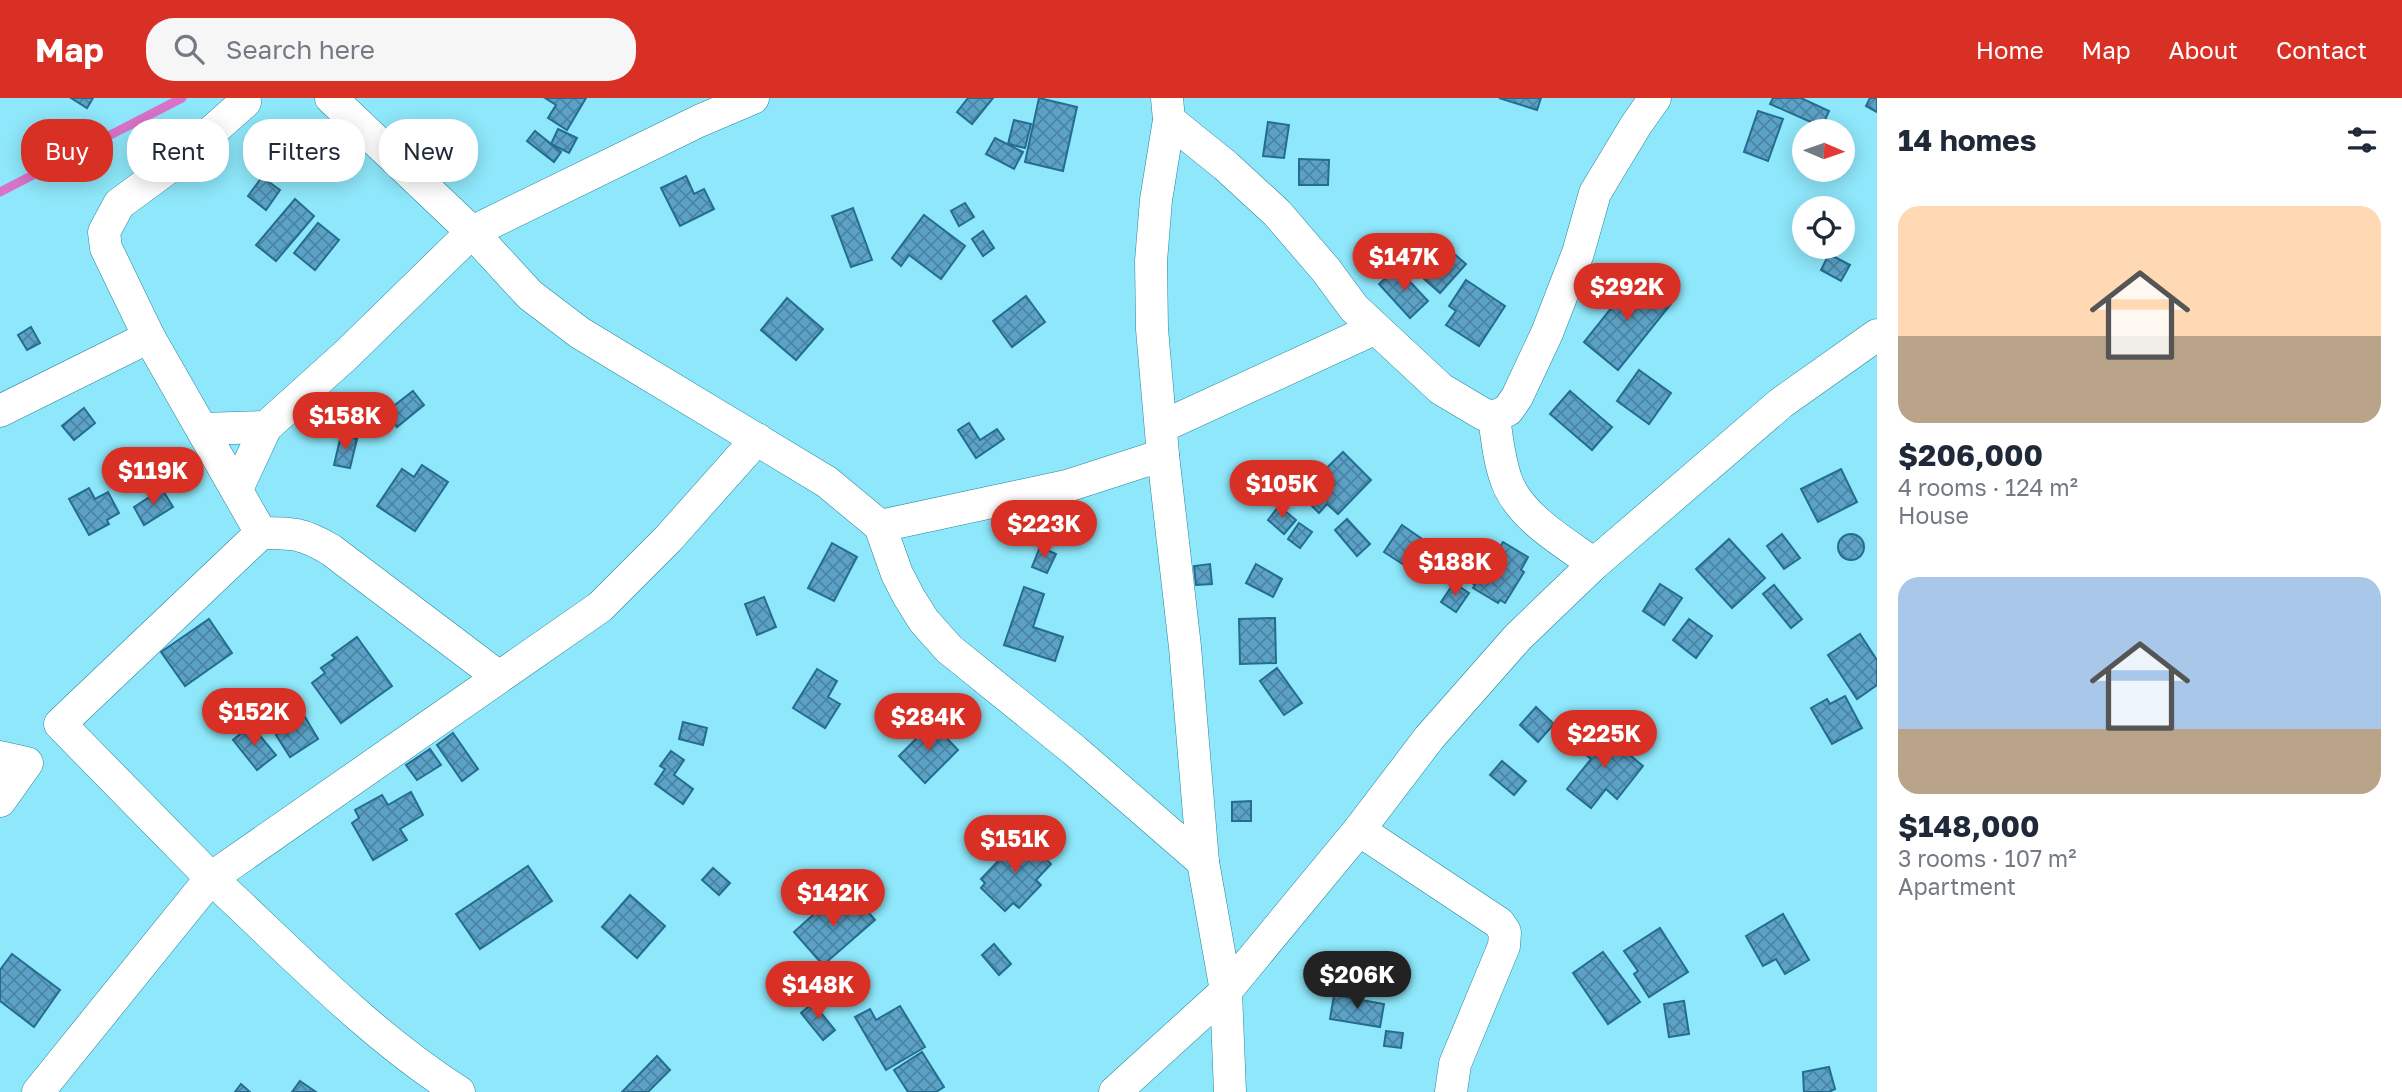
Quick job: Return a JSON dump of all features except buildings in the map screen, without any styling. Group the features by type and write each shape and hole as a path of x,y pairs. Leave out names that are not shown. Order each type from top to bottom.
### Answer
{"street":[{"path":"331,98 472,232 530,295 580,333 827,482 880,526 897,574 909,597 924,621 948,649 1074,750 1203,862"},
{"path":"237,489 266,427 346,355 472,232 699,121 753,98"},
{"path":"1169,104 1226,166 1277,214 1374,329 1441,389 1483,414 1494,417 1508,410 1517,397 1547,333 1578,253 1595,193 1656,98"},
{"path":"246,99 183,157 120,204 104,232 106,248 149,337 261,533"},
{"path":"1169,104 1151,261 1152,329 1185,647 1203,862 1226,991 1230,1092"},
{"path":"880,526 1067,486 1162,441 1374,329"},
{"path":"1115,1092 1226,991 1359,830 1429,738 1518,637 1594,564 1780,403 1877,335"},
{"path":"0,411 149,337"},
{"path":"1494,417 1501,463 1517,500 1533,517 1594,564"},
{"path":"203,429 266,427"},
{"path":"38,1092 211,878 600,607 668,539 757,439"},
{"path":"0,801 14,760 61,724 261,533 309,536 499,677"},
{"path":"61,724 211,878 376,1031 436,1078 459,1092"},
{"path":"1359,830 1499,923 1505,932 1504,946 1455,1064 1451,1092"}],"waterway":[{"path":"0,192 182,98"}]}
